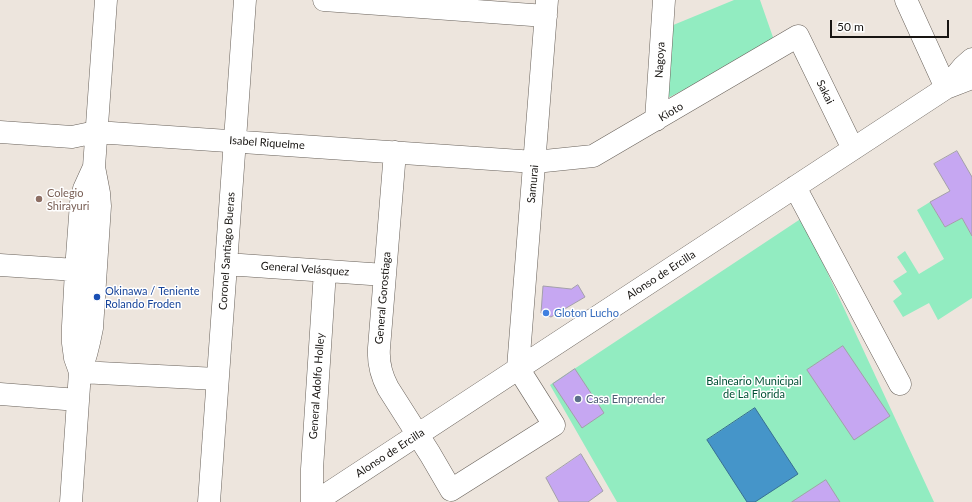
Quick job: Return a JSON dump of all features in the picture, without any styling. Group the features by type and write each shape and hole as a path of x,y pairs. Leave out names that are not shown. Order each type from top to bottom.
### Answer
{"street":[{"path":"71,502 80,372 75,358 73,326 86,270 81,203 84,189 94,167 106,0"},
{"name":"Coronel Santiago Bueras","path":"209,502 245,0"},
{"path":"324,0 546,8"},
{"name":"Nagoya","path":"656,120 664,0"},
{"path":"906,0 946,88"},
{"name":"Samurai","path":"518,368 546,8"},
{"name":"Kioto","path":"535,162 593,156 798,36"},
{"name":"Sakai","path":"798,36 853,149"},
{"name":"Alonso de Ercilla","path":"946,88 954,77 972,59"},
{"name":"Alonso de Ercilla","path":"322,500 418,434 946,88 972,78"},
{"name":"Isabel Riquelme","path":"0,132 72,137 96,132 535,162"},
{"name":"General Gorostiaga","path":"395,152 378,356 379,365 386,384 451,490 554,425 518,368"},
{"path":"795,187 900,384"},
{"name":"General Velásquez","path":"226,264 385,275"},
{"path":"0,265 86,270"},
{"name":"General Adolfo Holley","path":"322,500 312,469 325,271"},
{"path":"80,372 218,379"},
{"path":"0,394 78,400"}],"green space":[{"path":"734,0 760,0 775,43 660,102 666,28"},
{"path":"930,202 945,227 962,218 972,236 972,298 938,320 929,303 903,317 893,301 902,294 893,281 907,272 897,257 905,251 919,274 944,259 917,210"},
{"name":"Balneario Municipal de La Florida","path":"802,218 934,502 617,502 550,385"}],"water":[{"path":"755,408 798,474 755,502 747,502 707,440"}],"building":[{"path":"957,151 972,177 972,236 962,218 945,227 930,202 950,191 934,164"},
{"path":"578,285 585,297 551,317 541,313 543,286 571,289"},
{"path":"843,346 890,416 854,440 807,370"},
{"name":"Casa Emprender","path":"575,369 604,413 582,428 553,384"},
{"path":"581,454 603,491 588,502 559,502 546,478"},
{"path":"826,480 840,502 792,502"}],"place":[{"name":"Colegio Shirayuri","path":"39,199"},
{"name":"Okinawa / Teniente Rolando Froden","path":"97,297"},
{"name":"Gloton Lucho","path":"546,313"},
{"name":"Casa Emprender","path":"578,399"}]}
